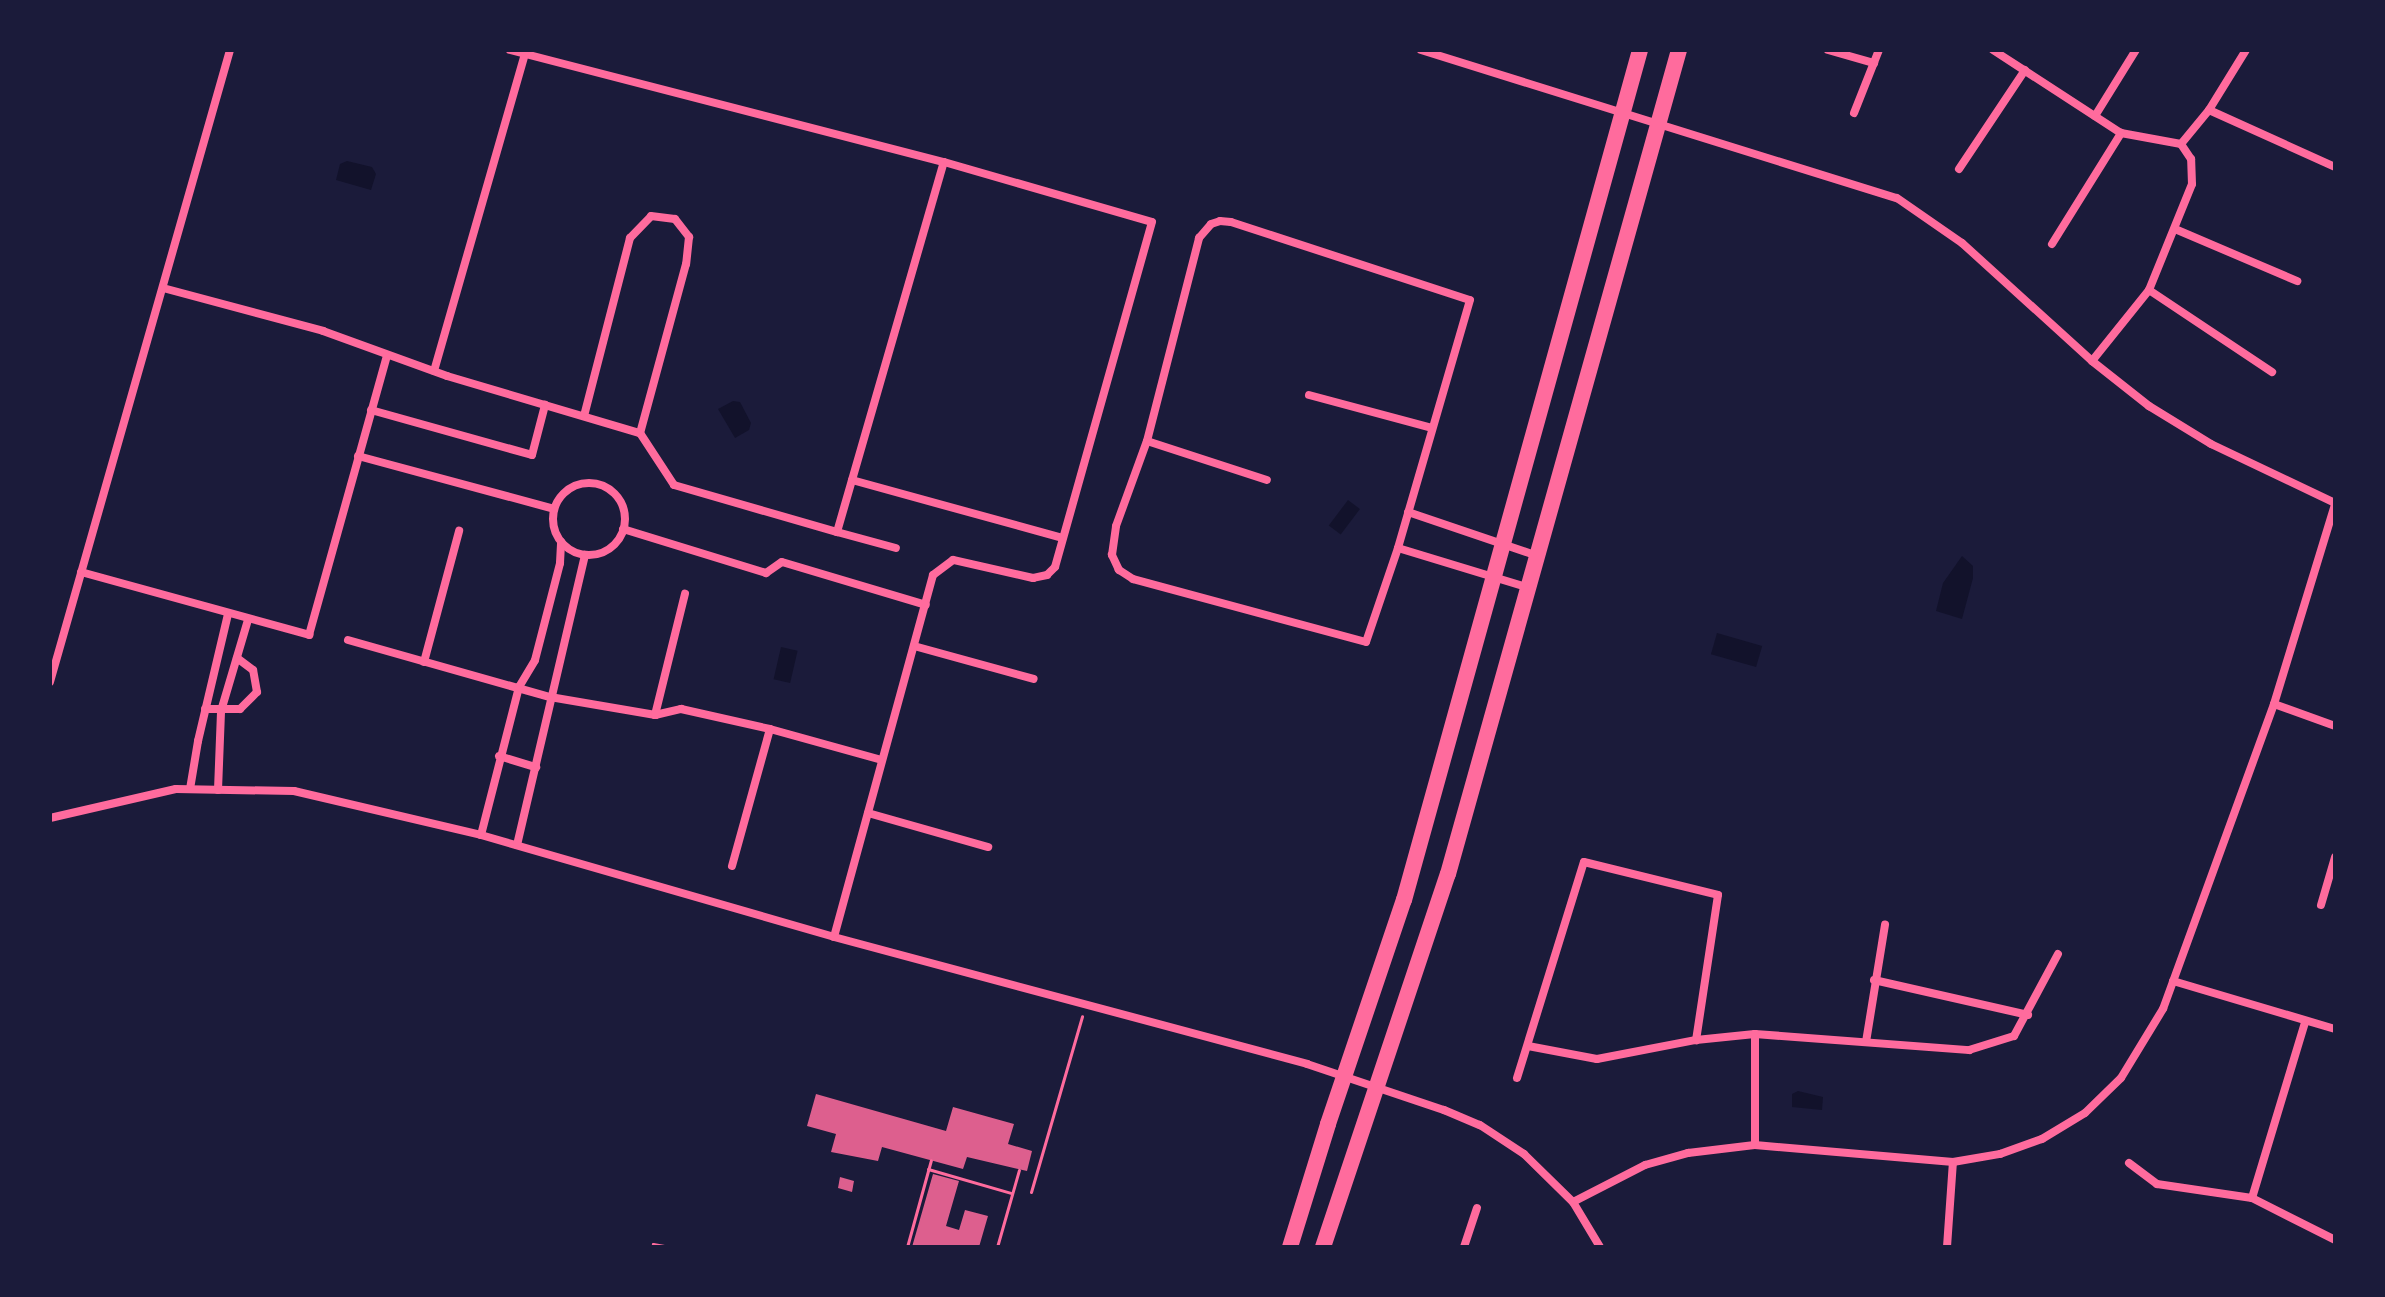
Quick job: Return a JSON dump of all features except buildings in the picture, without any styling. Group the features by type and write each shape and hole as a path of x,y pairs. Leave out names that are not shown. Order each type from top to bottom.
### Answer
{"main road":[{"path":"1290,1247 1404,900 1640,50"},
{"path":"1323,1247 1448,874 1679,50"}],"street":[{"path":"50,682 230,50"},
{"path":"510,50 944,162 1152,222 1055,567 1047,575 1033,578 953,560 933,575 834,937"},
{"path":"1421,50 1487,73 1660,121 1897,198 1962,243 2092,361 2189,432 2335,504 2274,704 2173,981 2144,1043 2121,1078 2085,1113 2042,1139 2000,1154 1953,1162 1755,1145 1688,1153 1645,1165 1573,1202"},
{"path":"1828,50 1874,63"},
{"path":"1854,113 1879,50"},
{"path":"1995,50 2121,133 2181,144 2191,159 2192,184 2149,290 2092,361"},
{"path":"2095,116 2136,50"},
{"path":"2181,144 2209,110 2246,50"},
{"path":"434,371 525,54"},
{"path":"1959,169 2025,70"},
{"path":"2209,110 2335,167"},
{"path":"2052,244 2121,133"},
{"path":"837,532 944,162"},
{"path":"584,416 630,238 651,216 675,219 689,237 686,264 640,433"},
{"path":"1231,222 1470,300 1432,428 1398,548 1366,642 1133,579 1119,570 1112,555 1113,540 1147,441 1199,238 1211,224 1231,222"},
{"path":"2175,229 2297,281"},
{"path":"163,288 323,331 387,356 640,433 674,485 896,548"},
{"path":"2149,290 2272,372"},
{"path":"81,572 309,635 387,356"},
{"path":"1309,395 1432,428"},
{"path":"371,410 532,455 545,405"},
{"path":"1147,441 1267,480"},
{"path":"358,456 554,509"},
{"path":"852,480 1062,538"},
{"path":"576,485 599,485 617,497 622,507 623,529 609,549 585,555 561,542 555,532 554,509 559,499 576,485"},
{"path":"1408,512 1535,555"},
{"path":"623,529 766,573 782,562 926,605"},
{"path":"424,662 459,531"},
{"path":"481,835 519,687 535,660 560,563 561,542"},
{"path":"1398,548 1526,587"},
{"path":"517,845 585,555"},
{"path":"655,715 685,594"},
{"path":"190,789 228,614"},
{"path":"218,790 221,711 248,620"},
{"path":"348,640 550,697 655,715 681,709 770,729 882,760"},
{"path":"914,646 1034,679"},
{"path":"205,709 240,709 257,692 253,670 237,658"},
{"path":"2274,704 2335,726"},
{"path":"732,866 770,729"},
{"path":"499,756 536,767"},
{"path":"50,818 176,789 294,791 481,835 834,937 1345,1076 1444,1110 1504,1139 1573,1202 1600,1247"},
{"path":"868,813 988,847"},
{"path":"2321,905 2335,857"},
{"path":"1517,1078 1584,862 1718,895 1696,1040"},
{"path":"1866,1042 1885,925"},
{"path":"1528,1046 1597,1059 1696,1040 1755,1034 1969,1050 2014,1036 2028,1015 2058,954"},
{"path":"1874,980 2028,1015"},
{"path":"2173,981 2335,1029"},
{"path":"2252,1198 2305,1022"},
{"path":"1755,1034 1755,1145"},
{"path":"1947,1247 1953,1162"},
{"path":"2129,1163 2157,1184 2252,1198 2335,1240"},
{"path":"1464,1247 1477,1208"}],"path":[{"path":"1031,1192 1086,1005"},
{"path":"907,1247 931,1160"},
{"path":"928,1169 1011,1193"},
{"path":"997,1247 1019,1170"},
{"path":"652,1247 653,1244 670,1247"}],"shaded area":[{"path":"347,161 372,167 376,174 371,190 336,180 340,164"},
{"path":"733,401 740,402 751,423 749,430 735,438 718,409"},
{"path":"1348,500 1360,509 1341,535 1329,526"},
{"path":"1962,556 1973,566 1973,578 1962,619 1936,611 1943,583"},
{"path":"1717,633 1762,646 1756,667 1711,654"},
{"path":"781,647 798,651 790,683 774,679"},
{"path":"1798,1091 1823,1097 1822,1110 1792,1107 1792,1094"}]}
